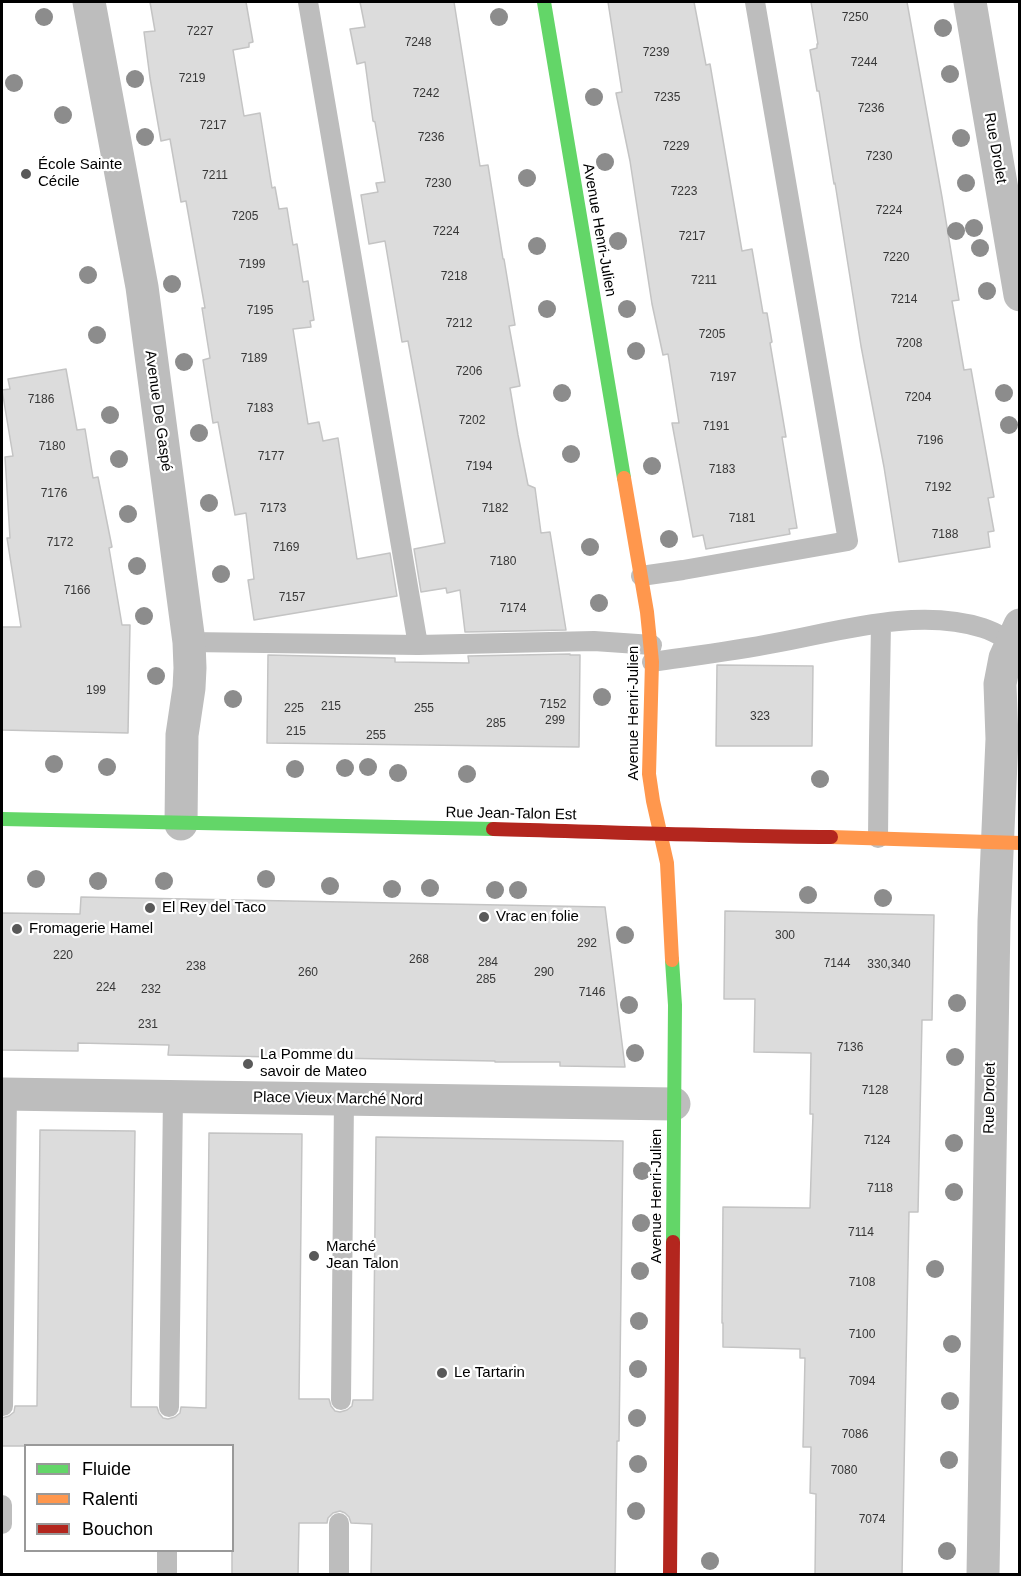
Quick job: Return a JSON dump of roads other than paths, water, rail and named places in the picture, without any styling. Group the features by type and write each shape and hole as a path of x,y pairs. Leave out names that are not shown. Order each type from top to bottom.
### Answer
{"street":[{"name":"Avenue De Gaspé","path":"89,2 142,287 189,642 189,688 182,735 181,824"},
{"name":"Avenue Henri-Julien","path":"544,2 652,653 649,774 667,863 675,1005 670,1575"},
{"name":"Rue Drolet","path":"970,2 1020,295"},
{"name":"Rue Drolet","path":"983,1575 994,921 1009,843 1000,684 1002,670 1016,633"},
{"name":"Rue Jean-Talon Est","path":"2,819 702,836 878,838 1009,843"},
{"name":"Place Vieux Marché Nord","path":"4,1094 674,1104"}],"lane":[{"path":"308,2 418,645"},
{"path":"641,576 848,541 755,2"},
{"path":"189,642 418,645 594,641 652,653 750,648 881,623 935,619 1016,633"},
{"path":"878,838 881,623"},
{"path":"3,1406 4,1094"},
{"path":"169,1407 173,1097"},
{"path":"341,1400 344,1099"},
{"path":"2,1505 2,1524"},
{"path":"339,1523 339,1575"},
{"path":"167,1552 167,1575"}],"place":[{"name":"École Sainte Cécile","path":"26,174"},
{"name":"El Rey del Taco","path":"150,908"},
{"name":"Vrac en folie","path":"484,917"},
{"name":"Fromagerie Hamel","path":"17,929"},
{"name":"La Pomme du savoir de Mateo","path":"248,1064"},
{"name":"Marché Jean Talon","path":"314,1256"},
{"name":"Le Tartarin","path":"442,1373"}]}
